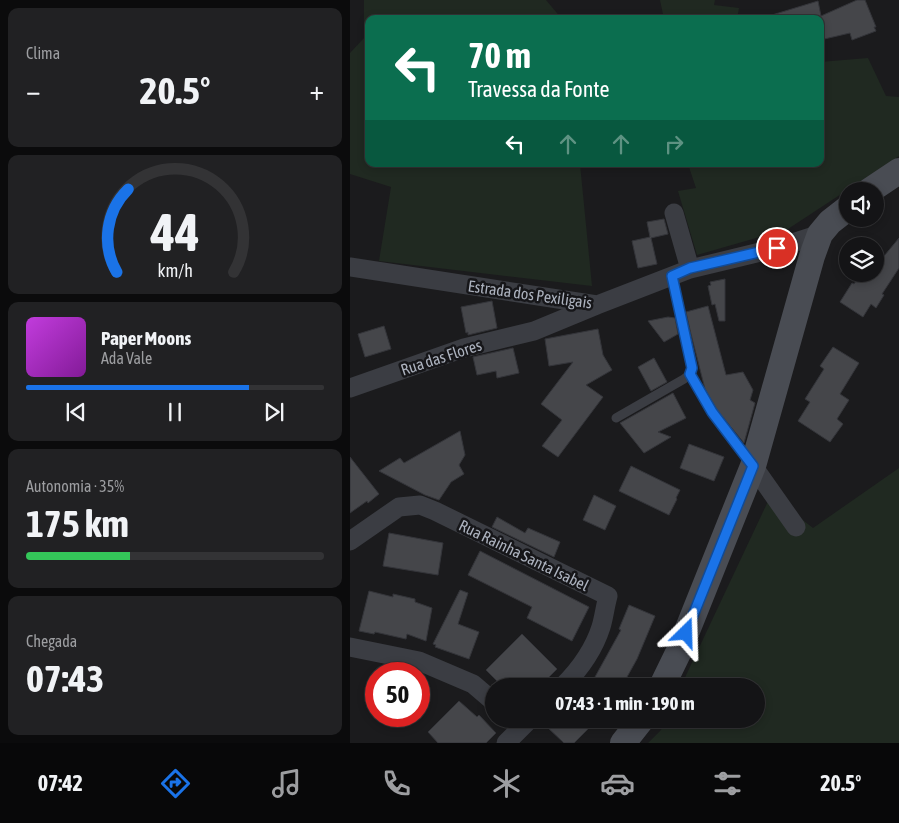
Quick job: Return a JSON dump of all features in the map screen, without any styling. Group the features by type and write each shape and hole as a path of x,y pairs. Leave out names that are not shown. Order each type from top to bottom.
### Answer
{"main road":[{"path":"882,182 899,171"},
{"path":"666,678 679,651 753,466 812,256 820,234 839,215"},
{"path":"623,743 635,728"}],"street":[{"path":"674,213 690,268"},
{"name":"Estrada dos Pexiligais","path":"350,267 597,305 690,268 777,248 820,234"},
{"name":"Rua das Flores","path":"350,388 464,348 534,331 597,305"},
{"path":"753,466 796,527"},
{"name":"Rua Rainha Santa Isabel","path":"350,541 399,507 420,505 608,596 600,628 588,654 571,678"},
{"path":"350,648 419,662 473,684 485,694"},
{"path":"506,743 517,728"}],"lane":[{"path":"616,418 690,374 692,368 672,276"},
{"path":"690,374 712,412 753,466"}],"shaded area":[{"path":"364,0 546,0 559,15 365,15 365,167 580,167 592,286 379,261 391,187 350,174 350,53 364,38"},
{"path":"660,0 715,0 714,5 739,8 738,15 663,15"},
{"path":"868,58 886,96 899,97 899,156 859,182 839,182 839,195 788,229 697,255 678,191 696,188 689,167 824,167 824,62"},
{"path":"899,468 899,743 648,743 662,728 765,728 765,678 685,678 771,495 813,528"}],"building":[{"path":"857,0 865,0 876,31 852,40 850,33 824,39 823,15"},
{"path":"818,1 821,15 772,15"},
{"path":"664,219 668,234 651,238 657,264 638,268 632,241 650,237 647,222"},
{"path":"899,238 899,268 882,294 884,295 876,308 871,304 863,317 840,302 852,283 884,282 884,256"},
{"path":"725,279 725,321 719,321 715,304 712,305 708,286 711,285 710,282"},
{"path":"492,301 497,328 468,335 461,307"},
{"path":"708,306 726,375 743,372 753,390 750,400 755,403 744,443 717,410 705,389 686,312"},
{"path":"668,317 675,318 678,334 664,342 648,321"},
{"path":"384,326 391,349 365,357 358,334"},
{"path":"598,329 603,355 612,370 586,385 603,397 558,457 542,446 562,420 541,404 573,362 549,366 545,339"},
{"path":"833,347 859,363 840,394 849,400 837,419 843,424 830,442 798,421 810,402 805,399 824,369 820,366"},
{"path":"513,348 519,373 497,378 496,371 477,375 473,357"},
{"path":"654,358 667,382 651,391 638,367"},
{"path":"673,393 686,418 658,432 671,437 644,453 620,423"},
{"path":"460,431 465,455 459,465 464,474 451,482 439,500 425,495 379,471 400,458 404,463"},
{"path":"689,444 724,457 714,481 680,468"},
{"path":"350,457 379,494 350,513"},
{"path":"631,466 680,490 669,515 619,491"},
{"path":"594,495 616,506 605,530 583,520"},
{"path":"497,517 525,533 528,528 560,542 554,557 492,527"},
{"path":"389,533 443,543 438,575 383,566"},
{"path":"480,551 589,607 572,641 527,618 532,607 468,575"},
{"path":"460,590 468,593 458,624 479,632 469,659 435,647 436,645 433,644"},
{"path":"369,591 393,597 393,594 415,599 415,602 432,608 426,641 407,634 406,639 375,632 374,634 359,631"},
{"path":"629,605 655,616 637,659 626,678 594,678 621,630 619,629"},
{"path":"522,634 557,669 548,678 494,678 486,670"},
{"path":"459,701 477,717 479,715 485,721 485,728 491,728 496,733 486,743 438,743 428,732"},
{"path":"548,728 589,728 574,743 564,743"}],"route":[{"path":"686,633 753,466 712,412 690,374 692,368 672,276 690,268 777,248"}]}
